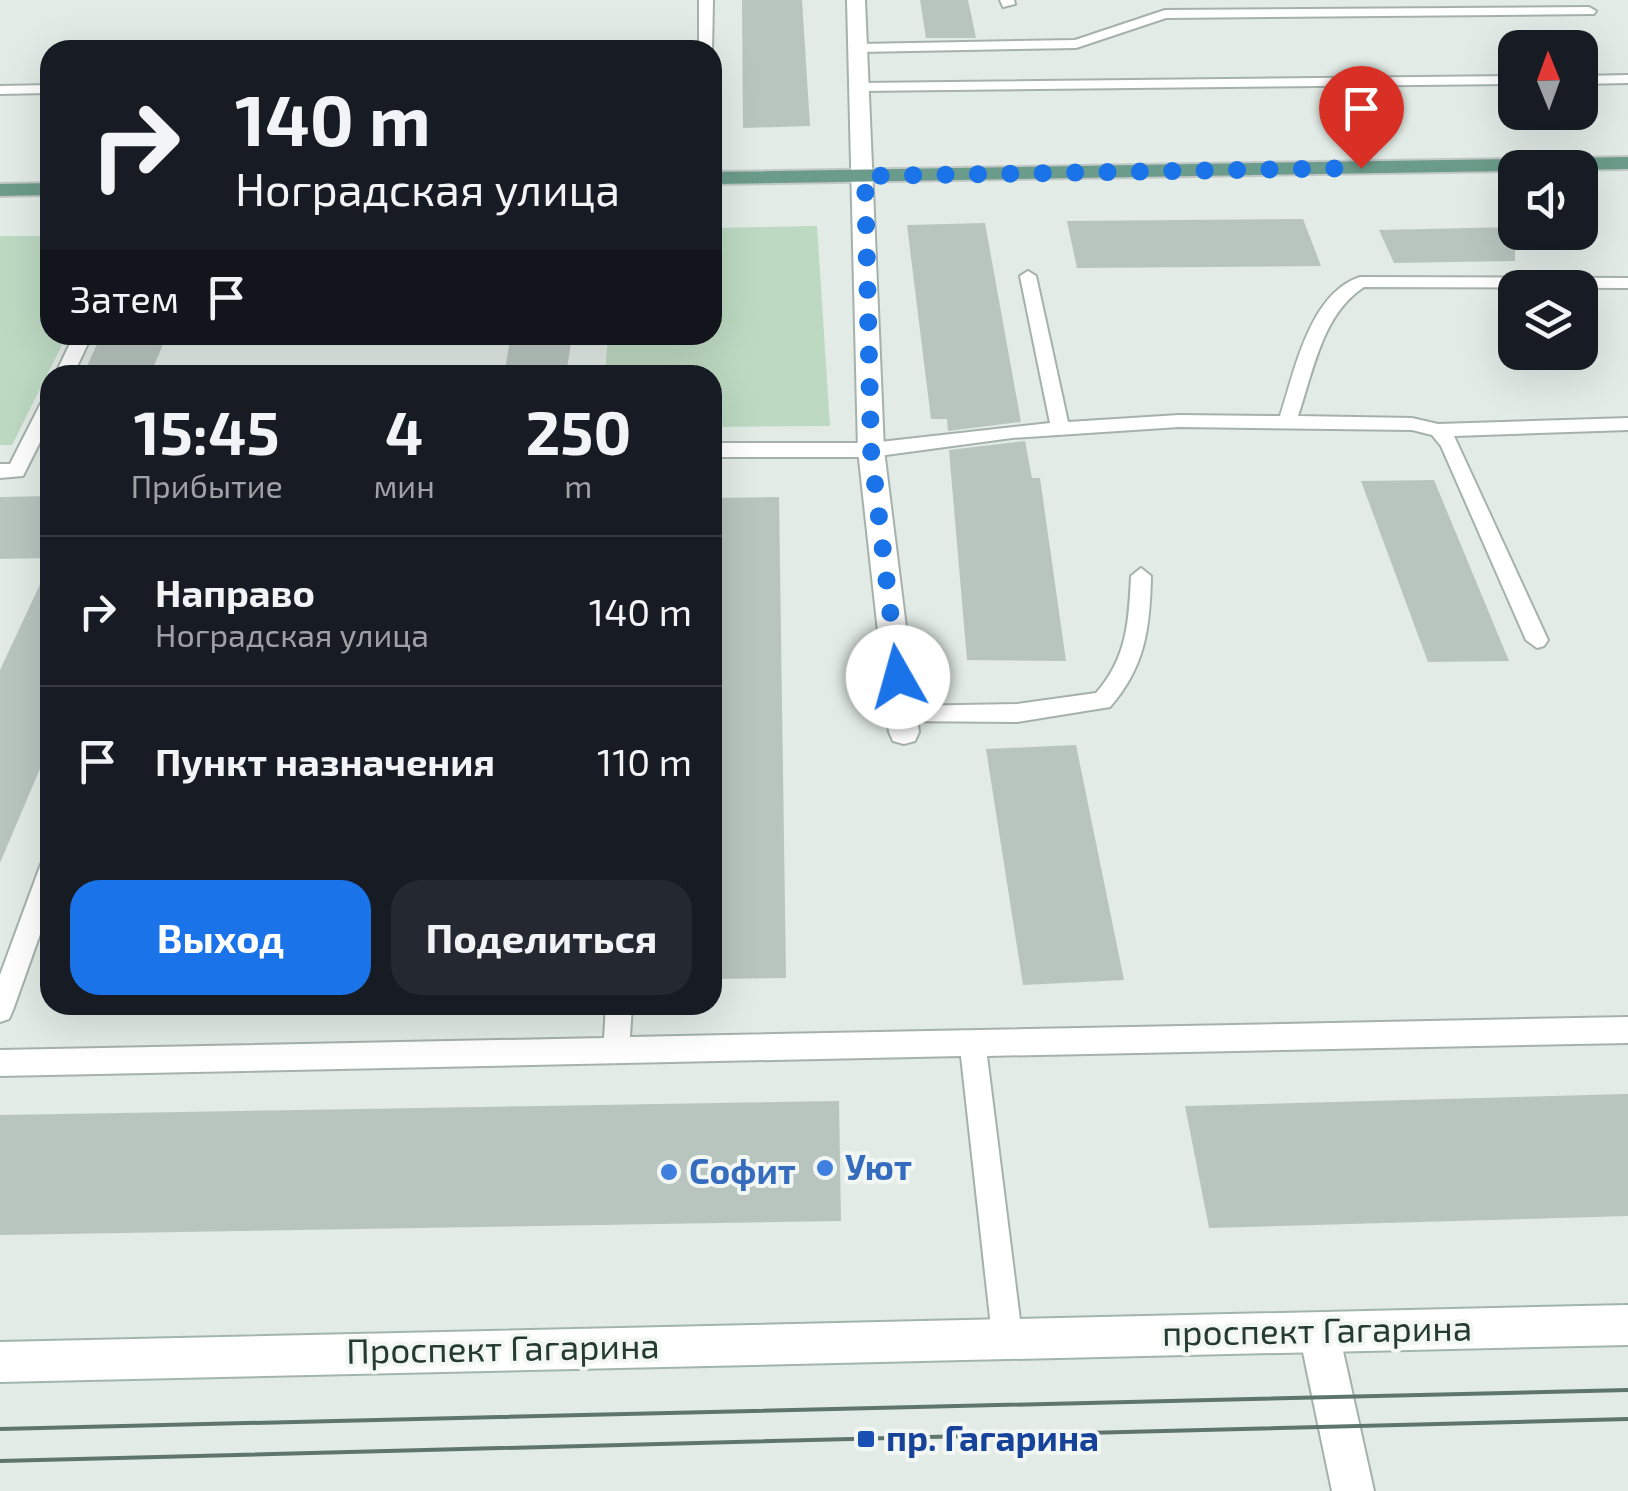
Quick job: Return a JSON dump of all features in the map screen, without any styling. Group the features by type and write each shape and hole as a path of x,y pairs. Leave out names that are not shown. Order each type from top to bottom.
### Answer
{"main road":[{"path":"722,178 1628,164"},
{"path":"0,190 40,189"}],"street":[{"path":"856,0 865,176 871,450 903,723"},
{"name":"проспект Гагарина","path":"1007,1336 1628,1325"},
{"path":"1319,1333 1353,1491"},
{"name":"Проспект Гагарина","path":"0,1362 1007,1336"}],"lane":[{"path":"706,0 706,40"},
{"path":"859,48 1076,44 1165,14 1250,7 1589,11"},
{"path":"1598,80 1628,79"},
{"path":"860,88 1498,80"},
{"path":"0,90 40,89"},
{"path":"1028,276 1060,428"},
{"path":"1288,421 1331,303 1346,288 1360,282 1628,283"},
{"path":"722,450 871,450 1060,428 1288,421 1412,424 1438,430 1628,424"},
{"path":"0,471 16,471 40,422"},
{"path":"1438,430 1449,443 1538,640"},
{"path":"903,723 1102,701 1129,669 1135,652 1141,576"},
{"path":"0,1010 40,900"},
{"path":"616,1049 618,1015"},
{"path":"0,1063 1628,1030"},
{"path":"972,1041 1007,1336"}],"green space":[{"path":"817,226 830,426 722,427 722,365 606,365 607,345 722,345 722,228"},
{"path":"0,236 40,236 40,345 62,345 52,365 40,365 40,389 12,445 0,445"}],"building":[{"path":"742,0 802,0 810,126 743,128"},
{"path":"920,0 968,0 976,38 926,38"},
{"path":"1303,219 1321,266 1077,268 1067,221"},
{"path":"985,223 1021,422 948,431 947,419 931,419 907,225"},
{"path":"1498,227 1498,250 1515,250 1515,261 1394,263 1379,230"},
{"path":"96,345 163,345 154,365 88,365"},
{"path":"509,345 570,345 568,365 506,365"},
{"path":"1025,441 1032,478 1040,478 1066,661 967,660 949,450"},
{"path":"1434,480 1509,661 1428,662 1361,481"},
{"path":"40,496 40,558 0,559 0,497"},
{"path":"779,497 786,978 722,979 722,498"},
{"path":"40,584 40,769 0,863 0,670"},
{"path":"1076,745 1124,980 1023,985 986,749"},
{"path":"1628,1094 1628,1216 1209,1228 1185,1106"},
{"path":"839,1101 841,1221 0,1235 0,1115"}],"tram line":[{"path":"0,1429 1628,1390"},
{"path":"0,1461 1628,1419"}],"place":[{"name":"Уют","path":"825,1168"},
{"name":"Софит","path":"669,1172"},
{"name":"пр. Гагарина","path":"866,1439"}],"route":[{"path":"898,677 871,450 865,176 1361,168"}]}
